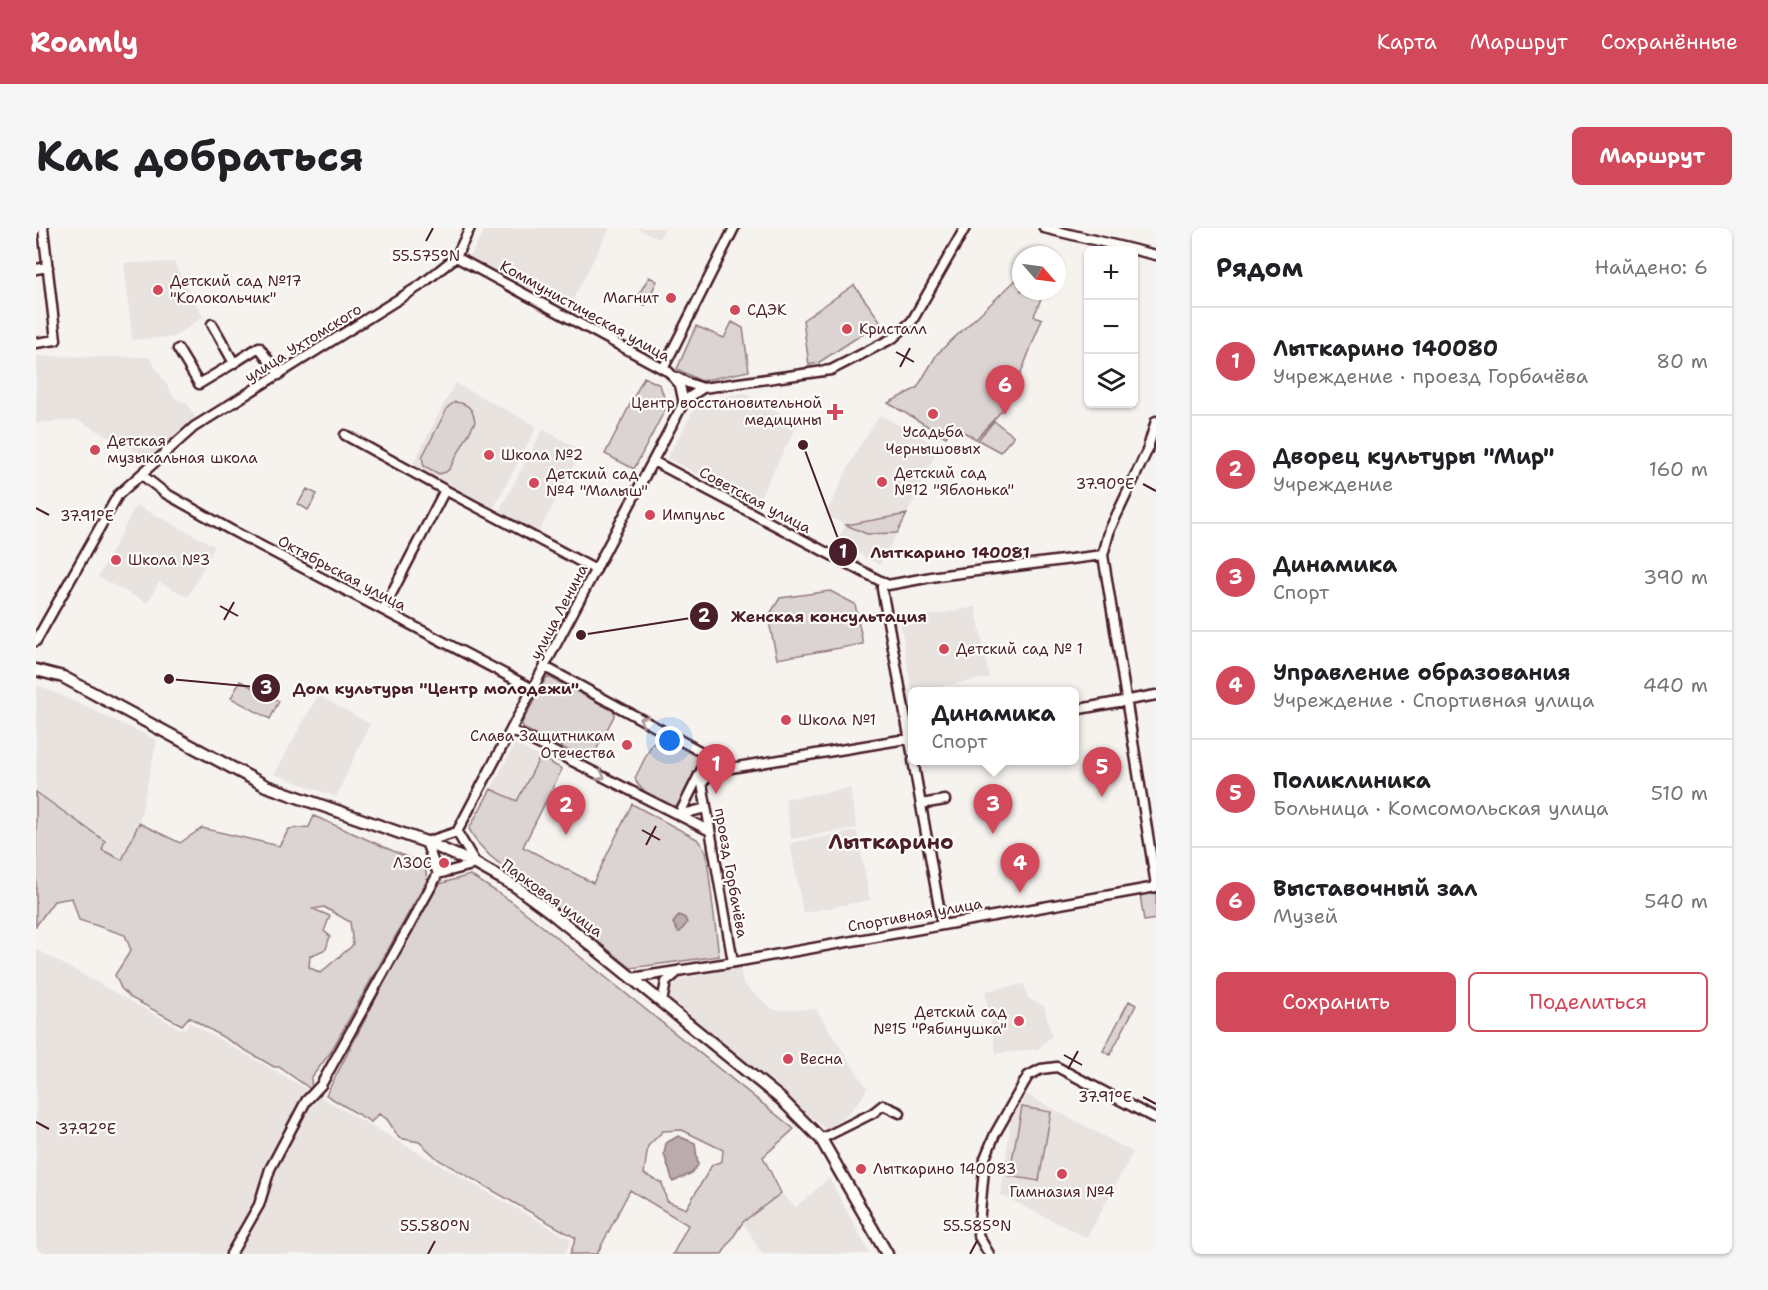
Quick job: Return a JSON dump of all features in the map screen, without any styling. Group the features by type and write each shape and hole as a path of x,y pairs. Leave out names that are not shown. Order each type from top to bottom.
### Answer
{"main road":[{"name":"Парковая улица","path":"36,670 63,677 266,786 426,842 476,864 515,886 780,1099 821,1138 887,1254"}],"street":[{"path":"36,343 56,340 43,228"},
{"name":"улица Ухтомского","path":"36,641 118,495 194,427 422,285 456,257 470,228"},
{"path":"703,388 666,371 734,228"},
{"path":"1044,228 1156,255"},
{"path":"684,404 685,400 703,388 831,370 893,338 912,321 964,230"},
{"name":"Коммунистическая улица","path":"456,257 666,371 680,385 684,404"},
{"path":"36,269 48,267"},
{"path":"212,324 234,363"},
{"path":"178,349 199,384 259,347 279,375"},
{"name":"улица Ленина","path":"457,832 684,404"},
{"path":"1156,422 1147,451 1110,529 1103,555 1156,886"},
{"path":"345,435 596,570"},
{"name":"Советская улица","path":"653,461 882,582"},
{"name":"Октябрьская улица","path":"142,475 174,498 533,689"},
{"path":"383,610 445,490"},
{"path":"908,723 882,582 892,585 937,576 1103,555"},
{"path":"545,667 731,768"},
{"path":"1079,709 1156,695"},
{"path":"511,730 710,831"},
{"path":"703,786 709,775 731,768 908,738"},
{"name":"проезд Горбачёва","path":"703,753 706,808 733,962"},
{"path":"915,765 942,924"},
{"path":"680,815 703,767"},
{"path":"921,804 945,800"},
{"path":"680,815 706,808"},
{"path":"231,1254 259,1205 270,1169 306,1101 321,1085 438,874 476,864 457,832 426,842 438,874"},
{"name":"Спортивная улица","path":"632,978 1156,886"},
{"path":"662,1002 666,982 680,970"},
{"path":"989,1254 978,1235 985,1158 995,1134 1028,1076 1041,1069 1057,1067 1156,1119"},
{"path":"821,1138 873,1113 883,1105 900,1113"}],"shaded area":[{"path":"486,228 610,228 567,311 469,258"},
{"path":"637,228 665,228 659,239"},
{"name":"Детский сад №17 \"Колокольчик\"","path":"174,262 203,317 174,337 132,340 124,263"},
{"path":"649,277 657,281 645,306 635,301"},
{"path":"1012,284 1012,300 1040,300 1034,316 1042,319 1017,383 1006,406 976,439 953,426 946,437 888,403 917,388 937,354"},
{"path":"854,285 881,322 818,363 809,365 803,320"},
{"path":"732,322 743,328 749,371 701,381 677,369 696,326 724,338"},
{"path":"36,356 149,357 175,398 188,404 196,419 151,460 78,420 36,423"},
{"path":"644,377 660,385 667,406 634,469 605,454"},
{"path":"455,383 537,426 493,510 411,467"},
{"path":"744,393 798,424 756,505 667,458 698,402"},
{"path":"455,402 469,408 475,422 450,468 439,474 424,466 422,457 448,407"},
{"name":"Детский сад №12 \"Яблонька\"","path":"880,415 939,447 907,514 847,525 867,534 897,533 880,565 836,542 846,525 825,515 857,450"},
{"path":"994,421 1014,436 1000,452 978,440"},
{"path":"543,429 582,451 538,534 498,513"},
{"path":"307,489 317,494 308,510 298,504"},
{"path":"136,505 215,546 188,597 159,582 147,603 98,577"},
{"path":"907,514 897,533 867,534 846,525"},
{"path":"830,591 855,604 863,644 777,659 768,617 780,598"},
{"name":"Детский сад № 1","path":"976,607 989,678 936,687 911,687 900,621"},
{"path":"549,677 614,711 614,716 593,756 588,760 523,728 522,723 546,678"},
{"path":"240,681 279,701 270,719 231,698"},
{"path":"36,686 157,740 139,823 122,860 101,850 105,841 36,792"},
{"path":"318,695 370,724 336,797 274,774"},
{"path":"661,736 699,754 701,762 693,774 687,798 682,805 673,806 651,795 641,788 635,778 651,746"},
{"path":"515,744 540,757 517,801 491,789"},
{"path":"540,757 562,769 523,847 593,883 632,804 697,839 706,851 719,956 631,968 490,856 477,842 469,829 491,789 517,801"},
{"path":"850,788 857,828 791,839 785,799"},
{"path":"36,792 105,841 102,850 122,860 139,823 180,843 202,828 279,846 289,829 309,827 314,816 425,865 427,880 330,1053 311,1078 312,1090 279,1067 274,1067 189,1017 182,1025 131,998 121,988 115,975 131,950 125,935 79,920 72,898 54,901 36,926","holes":["324,907 350,922 353,945 320,973 309,967 310,956 326,949 330,936 324,931 330,916 313,909"]},
{"path":"857,831 870,900 803,913 790,843"},
{"path":"470,875 511,901 794,1129 763,1157 781,1193 743,1222 722,1254 673,1254 688,1225 630,1190 597,1254 570,1254 576,1238 439,1160 419,1142 399,1138 387,1119 379,1114 371,1122 326,1095 398,956 439,884","holes":["682,1130 723,1150 722,1161 712,1165 686,1209 667,1201 662,1183 644,1174 648,1146 663,1131"]},
{"path":"1156,891 1156,919 1144,921 1140,894"},
{"path":"679,915 685,918 687,923 678,932 673,923"},
{"path":"36,949 183,1030 189,1022 572,1240 564,1254 36,1254"},
{"path":"740,965 743,984 774,1010 816,1009 867,1088 862,1098 829,1135 820,1124 669,1000 670,992 677,980"},
{"name":"Детский сад №15 \"Рябинушка\"","path":"1024,984 1028,998 1044,1006 1052,1036 1038,1049 996,1054 985,991"},
{"path":"1129,1001 1136,1005 1110,1055 1103,1051"},
{"name":"Гимназия №4","path":"1024,1093 1133,1152 1087,1238 1001,1195 1011,1118"},
{"path":"1022,1107 1051,1112 1039,1181 1009,1176"},
{"path":"678,1136 695,1143 698,1165 692,1173 673,1182 664,1154 666,1143"},
{"path":"829,1178 870,1254 762,1254 743,1222 781,1193 796,1207"}],"place":[{"name":"Детский сад №17 \"Колокольчик\"","path":"158,290"},
{"name":"Магнит","path":"671,298"},
{"name":"СДЭК","path":"735,310"},
{"name":"Кристалл","path":"847,329"},
{"name":"Центр восстановительной медицины","path":"835,412"},
{"name":"Усадьба Чернышовых","path":"933,414"},
{"name":"Выставочный зал","path":"1005,415"},
{"name":"Лыткарино 140081","path":"803,445"},
{"name":"Детская музыкальная школа","path":"95,450"},
{"name":"Школа №2","path":"489,455"},
{"name":"Детский сад №12 \"Яблонька\"","path":"882,482"},
{"name":"Детский сад №4 \"Малыш\"","path":"534,483"},
{"name":"Импульс","path":"650,515"},
{"name":"Школа №3","path":"116,560"},
{"name":"Женская консультация","path":"581,635"},
{"name":"Детский сад № 1","path":"944,649"},
{"name":"Дом культуры \"Центр молодежи\"","path":"169,679"},
{"name":"Школа №1","path":"786,720"},
{"name":"Слава Защитникам Отечества","path":"627,745"},
{"name":"Лыткарино 140080","path":"716,794"},
{"name":"Поликлиника","path":"1102,797"},
{"name":"Динамика","path":"993,834"},
{"name":"Дворец культуры \"Мир\"","path":"566,835"},
{"name":"ЛЗОС","path":"444,863"},
{"name":"Управление образования","path":"1020,893"},
{"name":"Детский сад №15 \"Рябинушка\"","path":"1019,1021"},
{"name":"Весна","path":"788,1059"},
{"name":"Лыткарино 140083","path":"861,1169"},
{"name":"Гимназия №4","path":"1062,1174"}],"district":[{"name":"Лыткарино","path":"891,842"}]}
